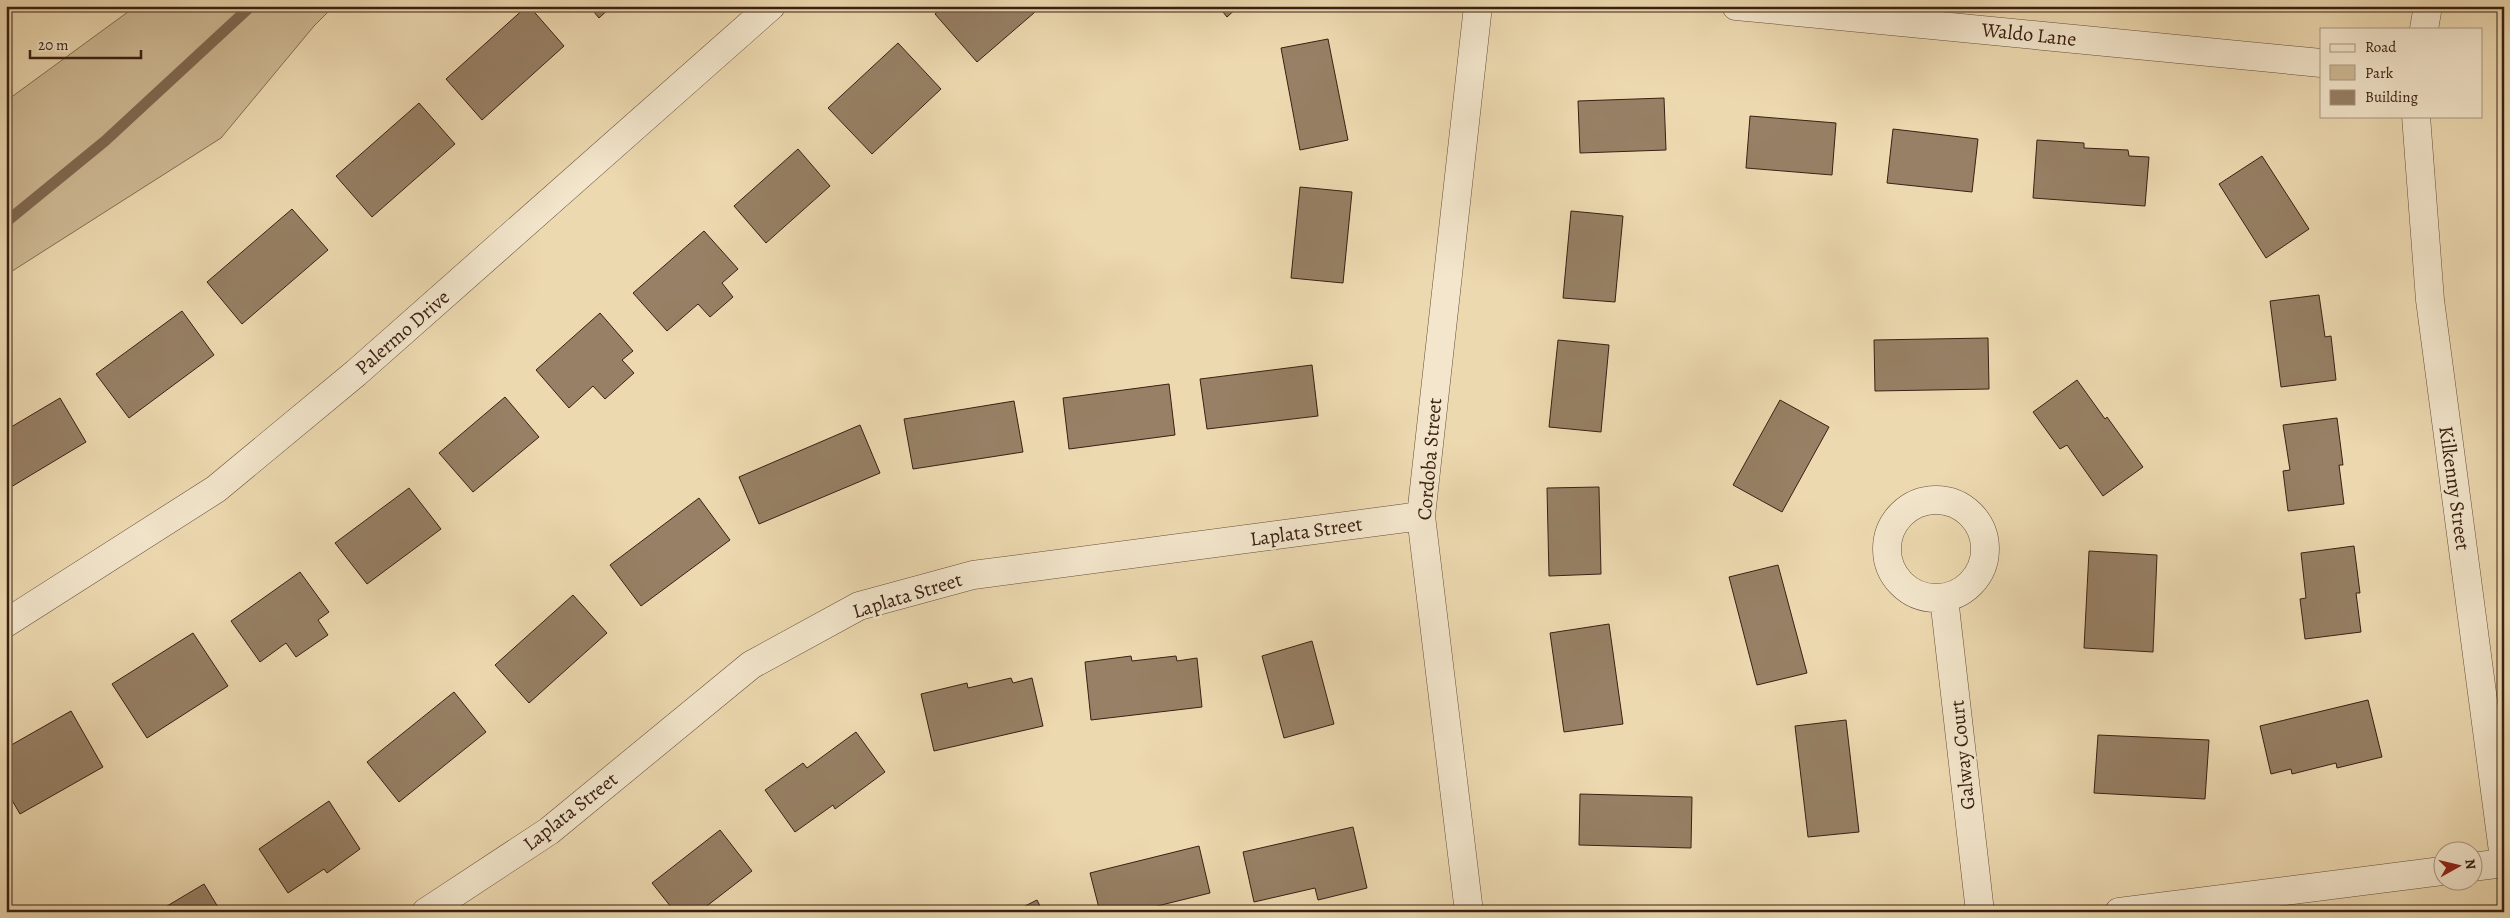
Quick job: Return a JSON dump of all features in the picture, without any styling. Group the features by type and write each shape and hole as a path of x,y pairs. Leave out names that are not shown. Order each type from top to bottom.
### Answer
{"street":[{"name":"Palermo Drive","path":"6,623 216,489 356,373 771,6"},
{"name":"Cordoba Street","path":"1469,912 1421,516 1478,6"},
{"name":"Waldo Lane","path":"1736,6 2320,63"},
{"path":"2424,28 2428,6"},
{"name":"Kilkenny Street","path":"2416,118 2430,300 2504,859"},
{"name":"Laplata Street","path":"426,912 549,830 751,665 859,606 974,575 1421,516"},
{"name":"Galway Court","path":"1944,598 1980,912"},
{"path":"2482,866 2504,863"},
{"path":"2119,912 2432,872"}],"green space":[{"path":"136,6 334,6 314,26 221,138 6,275 6,101"}],"building":[{"path":"527,6 564,46 482,120 446,79"},
{"path":"589,6 612,6 599,18"},
{"path":"944,6 1042,6 977,62 935,14"},
{"path":"1218,6 1239,6 1227,17"},
{"path":"1328,39 1348,140 1300,150 1281,48"},
{"path":"898,43 941,89 872,154 828,108"},
{"path":"1664,98 1666,150 1580,153 1578,101"},
{"path":"419,103 455,144 372,217 336,176"},
{"path":"1750,116 1836,123 1832,175 1746,168"},
{"path":"1893,129 1978,139 1972,192 1887,183"},
{"path":"2037,140 2084,143 2084,148 2128,150 2129,156 2149,157 2145,206 2033,198"},
{"path":"798,149 830,186 766,243 734,206"},
{"path":"2262,156 2309,229 2266,258 2219,184"},
{"path":"1300,187 1352,192 1343,283 1291,278"},
{"path":"292,209 328,250 242,324 207,282"},
{"path":"1571,211 1623,216 1615,302 1563,298"},
{"path":"704,231 738,269 722,283 733,297 710,317 698,304 667,331 633,293"},
{"path":"2319,295 2325,337 2331,336 2336,380 2281,387 2270,301"},
{"path":"182,311 214,355 129,418 96,374"},
{"path":"600,313 633,351 622,360 634,373 605,399 593,386 569,408 536,370"},
{"path":"1988,338 1989,389 1875,391 1874,340"},
{"path":"1558,340 1609,345 1601,432 1549,427"},
{"path":"1312,365 1318,416 1207,429 1200,379"},
{"path":"2077,380 2105,419 2107,417 2143,467 2103,496 2067,445 2060,449 2033,412"},
{"path":"1169,384 1175,435 1069,449 1063,398"},
{"path":"505,397 539,437 473,492 439,453"},
{"path":"60,398 86,442 6,490 6,430"},
{"path":"1780,400 1829,427 1782,512 1733,485"},
{"path":"1014,401 1023,452 913,469 904,419"},
{"path":"2337,418 2343,465 2339,465 2344,504 2288,511 2283,471 2290,470 2283,425"},
{"path":"860,425 880,473 759,524 739,477"},
{"path":"1599,487 1601,574 1549,576 1547,488"},
{"path":"409,488 441,529 367,584 335,543"},
{"path":"699,498 730,540 641,606 610,565"},
{"path":"2354,546 2360,593 2356,593 2361,632 2305,639 2300,599 2306,598 2301,553"},
{"path":"2089,551 2157,555 2153,652 2084,648"},
{"path":"1778,565 1807,673 1757,685 1729,577"},
{"path":"300,572 329,612 318,620 328,635 296,657 286,643 260,662 231,621"},
{"path":"573,595 607,633 529,703 495,665"},
{"path":"1609,624 1623,724 1564,732 1550,633"},
{"path":"193,633 228,686 147,738 112,684"},
{"path":"1312,641 1334,724 1284,738 1262,656"},
{"path":"1131,656 1132,661 1176,656 1177,661 1197,658 1202,707 1091,720 1085,662"},
{"path":"1011,678 1013,683 1032,678 1043,726 934,751 921,694 967,683 968,688"},
{"path":"454,692 486,732 399,802 367,762"},
{"path":"2368,700 2382,757 2337,768 2336,763 2292,774 2291,769 2271,774 2260,726"},
{"path":"71,711 103,767 20,814 6,790 6,748"},
{"path":"1846,720 1859,832 1808,837 1795,726"},
{"path":"856,732 885,772 835,809 833,805 795,832 765,790 803,763 807,768"},
{"path":"2098,735 2209,740 2205,799 2094,793"},
{"path":"1580,794 1692,797 1691,848 1579,845"},
{"path":"329,801 360,849 327,873 324,869 288,893 259,849"},
{"path":"1353,827 1367,888 1318,900 1315,888 1254,902 1243,852"},
{"path":"720,830 752,871 699,912 675,912 652,883"},
{"path":"1199,846 1210,893 1133,912 1100,912 1090,873"},
{"path":"204,884 221,912 157,912"},
{"path":"1037,900 1043,912 1013,912"}],"waterway":[{"path":"6,222 105,141 251,6"}]}
